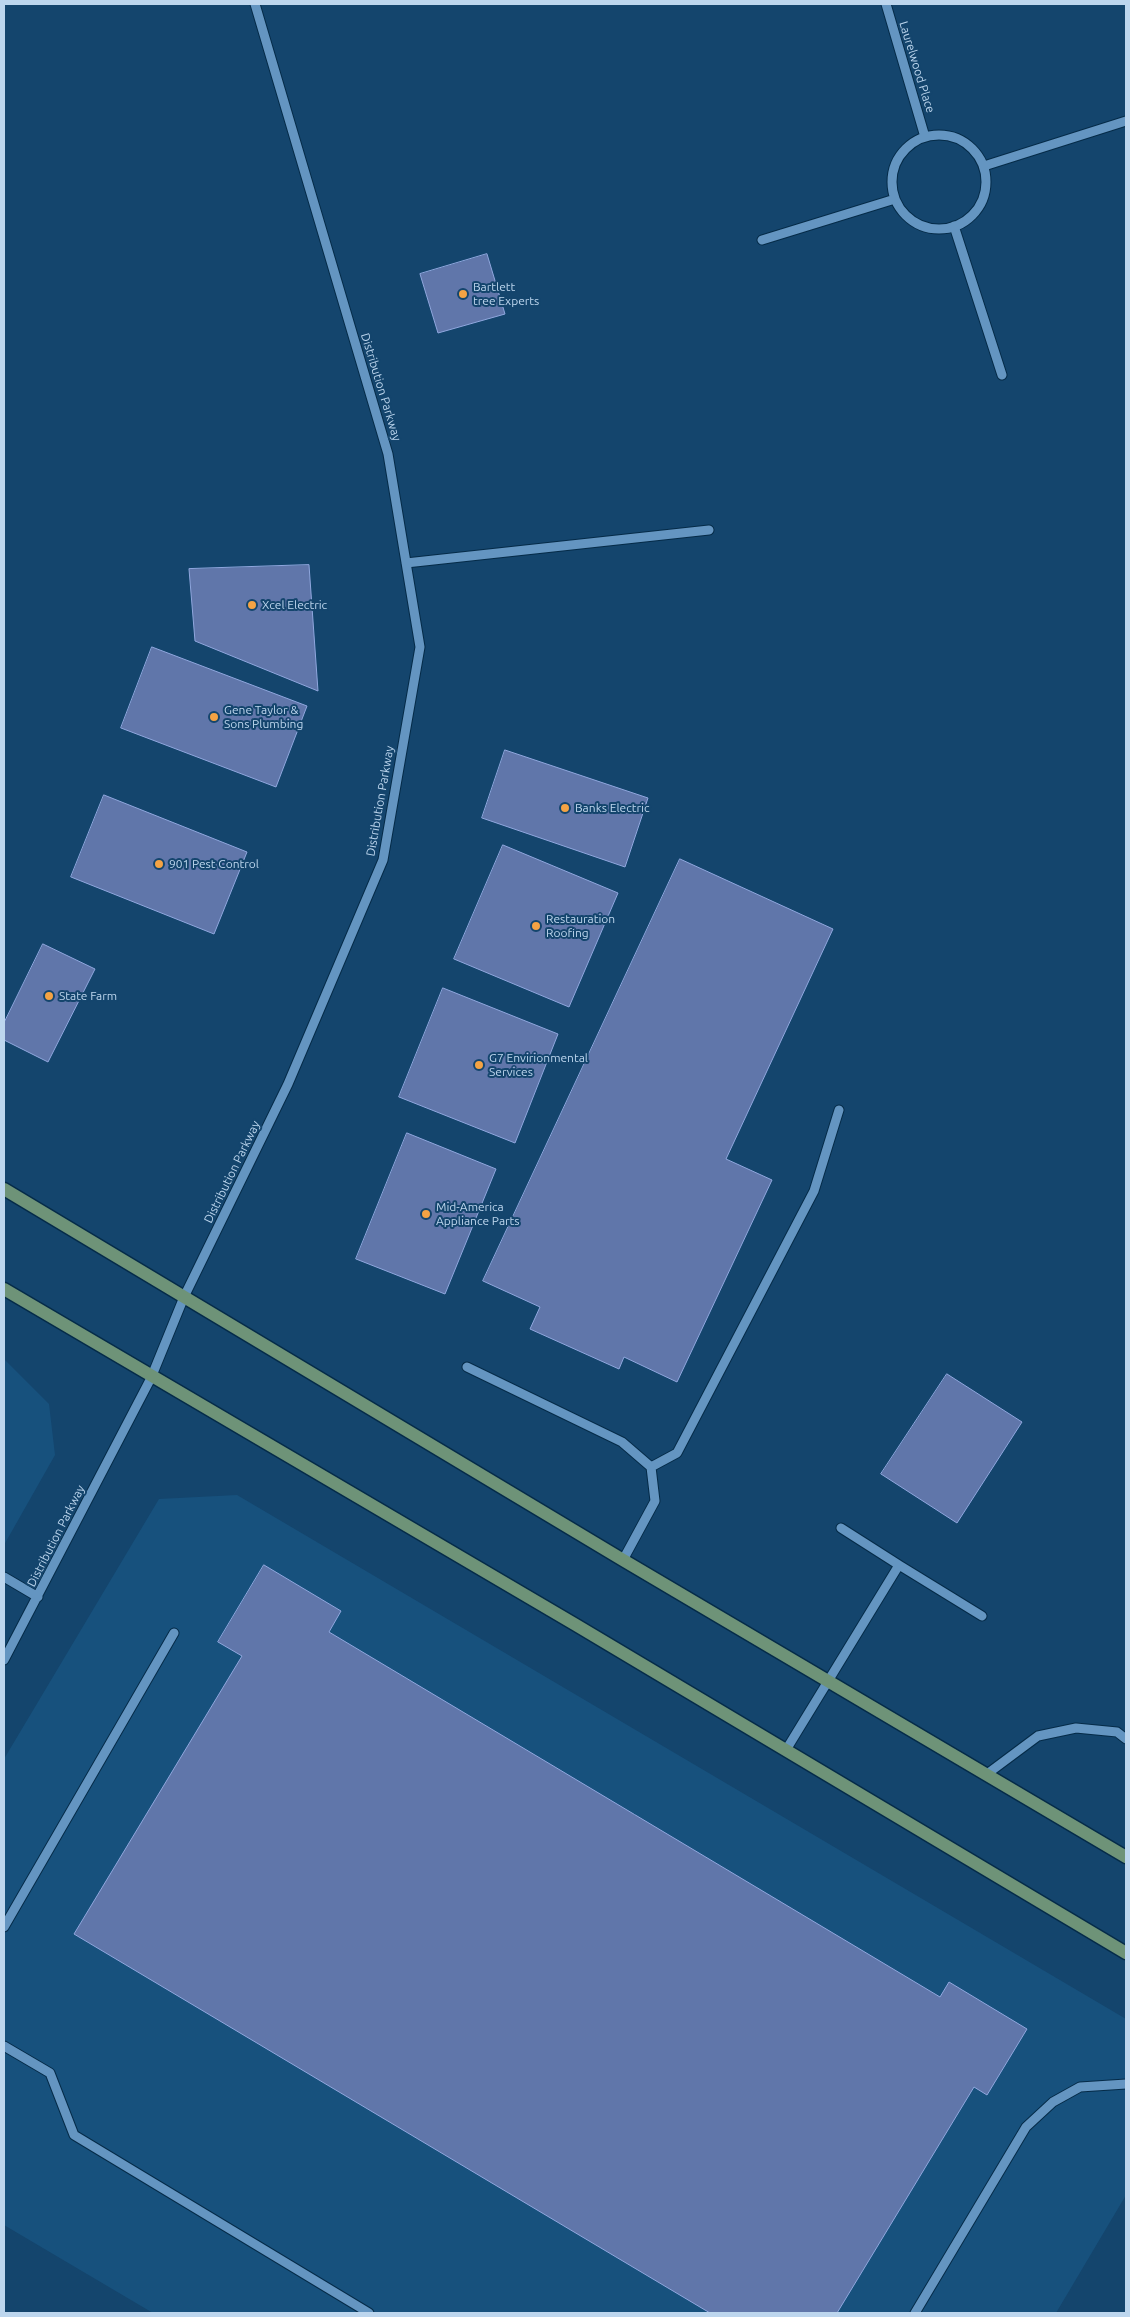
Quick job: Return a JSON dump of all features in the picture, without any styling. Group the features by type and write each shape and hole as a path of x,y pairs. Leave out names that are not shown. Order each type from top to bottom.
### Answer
{"main road":[{"path":"4,1189 623,1560 1126,1857"},
{"path":"4,1289 151,1378 786,1750 1126,1954"}],"street":[{"name":"Distribution Parkway","path":"4,1660 151,1378 184,1297 288,1084 383,860 420,647 388,454 254,4"},
{"name":"Laurelwood Place","path":"886,4 925,137"},
{"path":"984,166 1126,121"},
{"path":"940,135 956,137 970,145 980,157 984,166 987,188 982,203 973,216 954,226 944,229 929,228 915,222 903,212 895,199 892,184 897,162 911,144 925,137 940,135"},
{"path":"762,240 895,199"},
{"path":"954,226 1002,375"},
{"path":"406,563 709,530"},
{"path":"651,1467 677,1453 682,1444 814,1191 839,1110"},
{"path":"467,1367 622,1442 651,1467 655,1501 623,1560"},
{"path":"841,1528 982,1616"},
{"path":"786,1750 827,1679 899,1565"},
{"path":"4,1577 38,1597"},
{"path":"4,1927 174,1633"},
{"path":"987,1774 1038,1736 1076,1728 1117,1732 1126,1739"},
{"path":"4,2046 50,2073 74,2135 369,2313"},
{"path":"915,2313 1026,2127 1053,2102 1080,2086 1126,2084"}],"shaded area":[{"path":"4,1359 49,1404 55,1455 4,1545"},
{"path":"237,1495 1126,2019 1126,2195 1056,2313 153,2313 4,2225 4,1759 159,1499"}],"building":[{"name":"Bartlett tree Experts","path":"487,254 505,314 438,333 420,274"},
{"name":"Xcel Electric","path":"309,565 318,691 195,641 189,569"},
{"name":"Gene Taylor & Sons Plumbing","path":"152,647 307,706 276,787 121,728"},
{"name":"Banks Electric","path":"505,750 648,798 625,867 482,818"},
{"name":"901 Pest Control","path":"104,795 247,852 214,934 71,877"},
{"name":"Restauration Roofing","path":"503,845 618,893 569,1007 454,959"},
{"path":"680,859 833,929 726,1159 772,1180 677,1382 624,1357 619,1369 530,1329 540,1307 483,1281"},
{"name":"State Farm","path":"43,944 95,969 48,1062 4,1040 4,1023"},
{"name":"G7 Envirionmental Services","path":"443,988 558,1034 515,1143 399,1097"},
{"name":"Mid-America Appliance Parts","path":"407,1133 496,1169 445,1294 356,1259"},
{"path":"947,1374 1022,1422 957,1523 881,1474"},
{"path":"264,1565 341,1611 329,1632 940,1997 949,1982 1027,2029 987,2095 974,2087 837,2313 710,2313 74,1934 242,1656 218,1642"}],"place":[{"name":"Bartlett tree Experts","path":"463,294"},
{"name":"Xcel Electric","path":"252,605"},
{"name":"Gene Taylor & Sons Plumbing","path":"214,717"},
{"name":"Banks Electric","path":"565,808"},
{"name":"901 Pest Control","path":"159,864"},
{"name":"Restauration Roofing","path":"536,926"},
{"name":"State Farm","path":"49,996"},
{"name":"G7 Envirionmental Services","path":"479,1065"},
{"name":"Mid-America Appliance Parts","path":"426,1214"}]}
